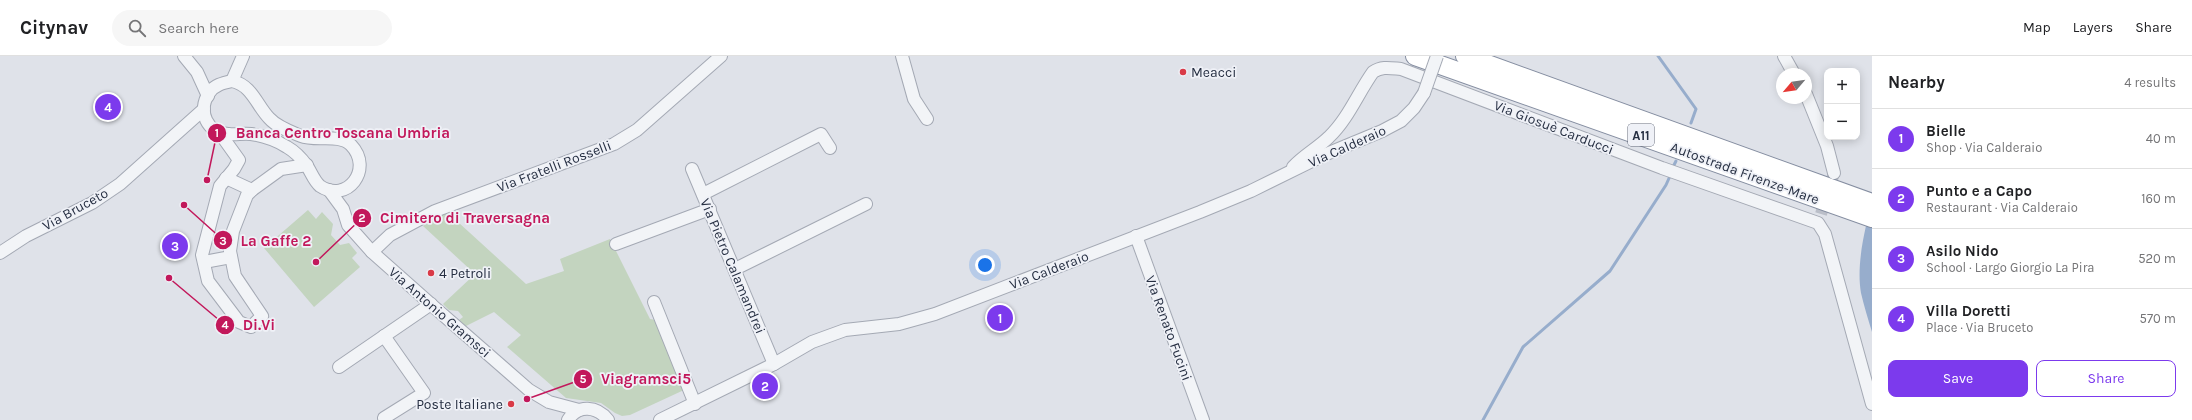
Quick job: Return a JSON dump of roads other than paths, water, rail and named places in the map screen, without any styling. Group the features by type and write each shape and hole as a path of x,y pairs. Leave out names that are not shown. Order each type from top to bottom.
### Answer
{"highway":[{"name":"Autostrada Firenze-Mare","path":"1415,56 1870,210"},
{"name":"Autostrada Firenze-Mare","path":"1465,56 1870,210"}],"street":[{"path":"184,56 197,72 208,96"},
{"name":"Via Fratelli Rosselli","path":"372,252 390,235 435,211 614,144 637,130 721,56"},
{"path":"902,56 914,99 927,119"},
{"name":"Via Calderaio","path":"660,420 774,364 812,342 845,330 899,324 935,314 1244,194 1288,172 1382,132 1401,121 1414,108 1424,93 1437,56"},
{"path":"1784,56 1791,68"},
{"path":"242,59 226,82 212,90 208,96 204,109 204,118 208,124 219,132 239,160 220,186 202,255 208,281 239,322 251,327 262,316 235,276 230,250 233,231 247,195 252,190 281,169 307,165"},
{"path":"242,59 247,88"},
{"name":"Via Giosuè Carducci","path":"1288,172 1306,154 1329,137 1342,122 1373,72 1379,68 1385,67 1401,69 1662,168 1819,219 1825,234 1872,404"},
{"path":"197,72 226,82 240,83 247,88 264,112 280,126 302,137 335,139 349,144 358,154 360,172 356,181 347,187 339,190 329,190"},
{"path":"1810,104 1827,146 1834,173"},
{"name":"Via Bruceto","path":"0,253 26,236 92,203 120,184 181,127 204,109"},
{"path":"181,127 208,124"},
{"name":"Via Antonio Gramsci","path":"219,132 229,134 251,134 274,139 290,148 307,165 319,185 329,190 343,210 348,225 372,252 529,390 549,402 568,419"},
{"path":"703,194 821,134 830,148"},
{"name":"Via Pietro Calamandrei","path":"692,169 774,364"},
{"path":"226,178 252,190"},
{"path":"343,210 347,187"},
{"path":"735,269 866,204"},
{"path":"616,244 710,209"},
{"name":"Via Renato Fucini","path":"1136,236 1203,420"},
{"path":"204,262 232,257"},
{"path":"654,302 695,404"},
{"path":"339,367 431,304"},
{"path":"384,336 424,393 384,418"},
{"name":"Via Antonio Gramsci","path":"549,402 579,410 586,408 598,411 608,420"},
{"path":"568,419 579,410"}],"water":[{"path":"1872,201 1872,332 1861,293 1860,259"}],"waterway":[{"path":"1658,56 1696,109 1691,123"},
{"path":"1673,167 1676,161"},
{"path":"1483,420 1523,347 1610,271 1666,185 1670,176"}],"tunnel":[{"path":"1821,214 1834,173"}],"place":[{"name":"Meacci","path":"1183,72"},
{"name":"Villa Doretti","path":"108,107"},
{"name":"Banca Centro Toscana Umbria","path":"207,180"},
{"name":"La Gaffe 2","path":"184,205"},
{"name":"Asilo Nido","path":"175,246"},
{"name":"Cimitero di Traversagna","path":"316,262"},
{"name":"4 Petroli","path":"431,273"},
{"name":"Di.Vi","path":"169,278"},
{"name":"Bielle","path":"1000,318"},
{"name":"Punto e a Capo","path":"765,386"},
{"name":"Viagramsci5","path":"527,399"},
{"name":"Poste Italiane","path":"511,404"}]}
